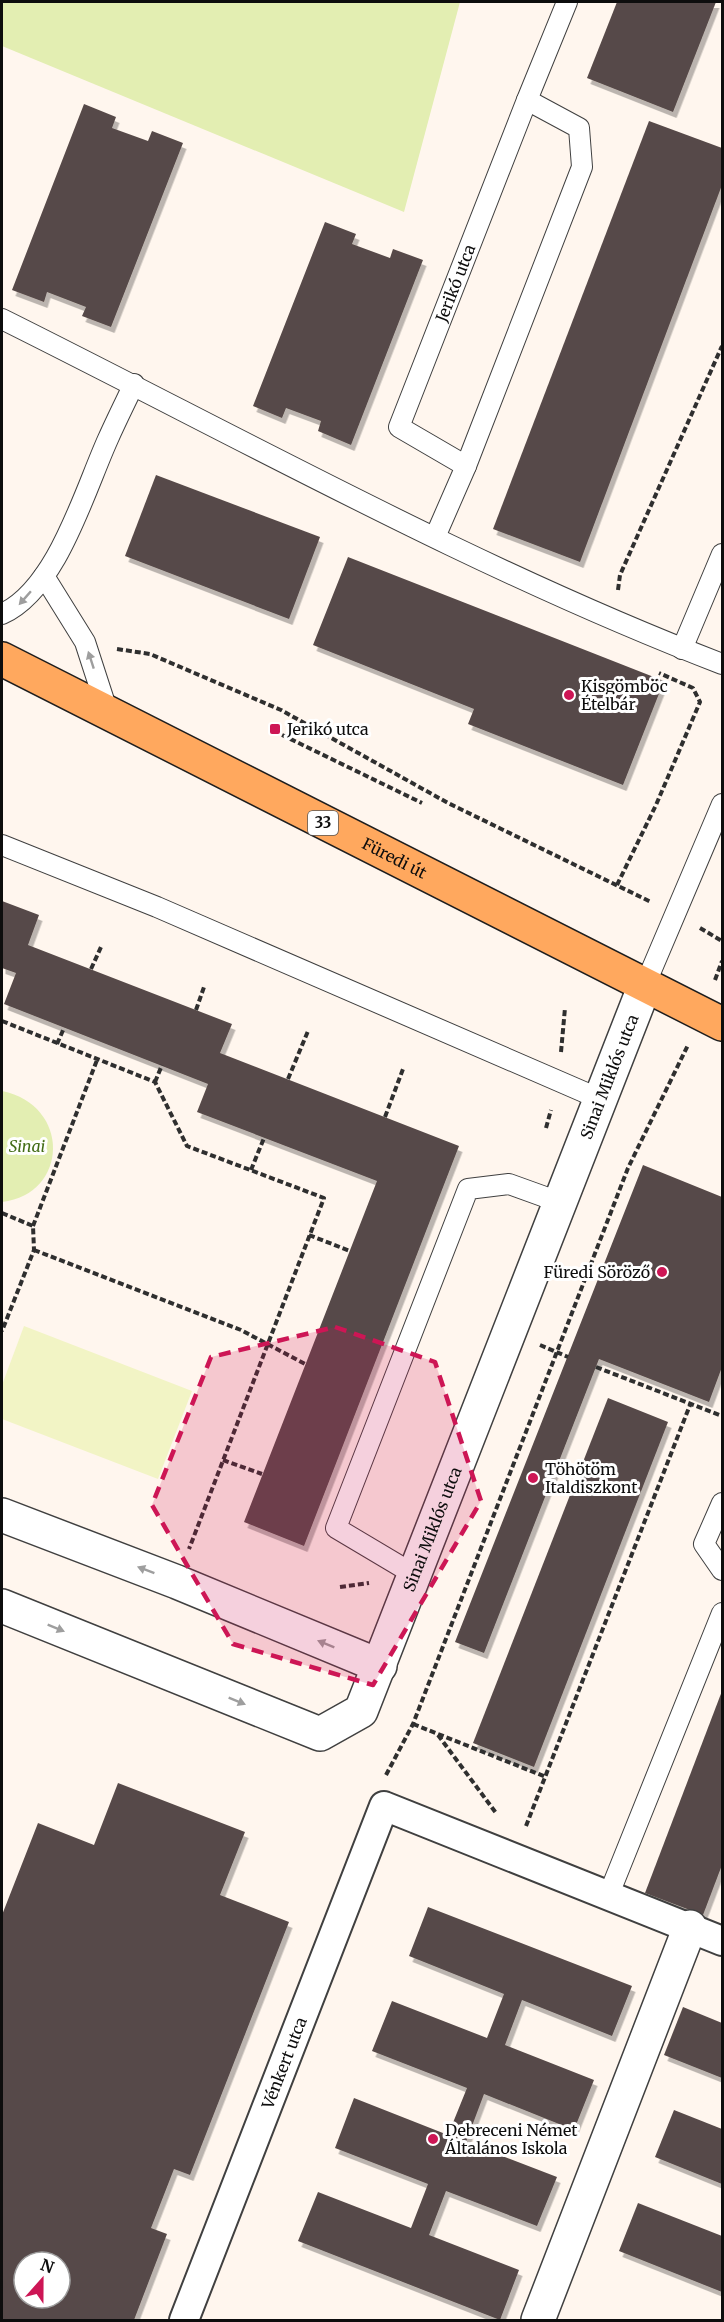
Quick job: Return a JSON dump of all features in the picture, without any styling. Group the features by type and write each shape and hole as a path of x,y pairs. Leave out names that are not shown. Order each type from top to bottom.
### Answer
{"main road":[{"name":"Füredi út","path":"2,659 109,716 723,1024"}],"street":[{"name":"Sinai Miklós utca","path":"2,1606 320,1734 361,1710 645,985"},
{"path":"2,1515 177,1582 380,1666"},
{"name":"Vénkert utca","path":"184,2320 384,1806 609,1894"},
{"path":"609,1894 723,1941"},
{"path":"538,2320 690,1927"}],"lane":[{"name":"Jerikó utca","path":"466,466 399,427 567,2"},
{"path":"435,537 466,466 582,167 579,128 527,100"},
{"path":"2,319 435,537 615,619 723,664"},
{"path":"2,614 17,607 44,576 76,516 134,384"},
{"path":"682,648 723,554"},
{"path":"44,576 85,642 109,716"},
{"path":"645,985 723,804"},
{"path":"2,845 157,907 600,1099"},
{"path":"415,1575 336,1528 468,1189 508,1184 559,1202"},
{"path":"723,1503 704,1544 723,1570"},
{"path":"609,1894 723,1613"}],"path":[{"path":"615,619 620,575 723,346"},
{"path":"85,642 150,654 281,710 448,803 617,885 656,805 700,702 693,688 654,671"},
{"path":"274,731 422,803"},
{"path":"91,969 101,947"},
{"path":"196,1010 204,987"},
{"path":"2,1022 155,1082 188,1146 324,1198 177,1582"},
{"path":"57,1044 64,1028"},
{"path":"288,1079 308,1031"},
{"path":"2,1331 34,1250 33,1226 76,1120 97,1060"},
{"path":"155,1082 162,1065"},
{"path":"384,1778 413,1724 628,1168 679,1066"},
{"path":"385,1117 403,1069"},
{"path":"251,1170 264,1138"},
{"path":"2,1213 33,1226"},
{"path":"309,1235 350,1251"},
{"path":"34,1250 241,1330 305,1364"},
{"path":"596,1367 723,1416"},
{"path":"528,1822 690,1405"},
{"path":"223,1460 262,1474"},
{"path":"413,1724 546,1777"},
{"path":"437,1734 500,1818"}],"highlighted area":[{"path":"335,1327 435,1362 481,1501 373,1685 233,1644 152,1505 211,1357"}],"green space":[{"path":"2,2 460,2 404,212 2,46"},
{"name":"Sinai","path":"2,1091 25,1099 41,1113 50,1130 53,1149 50,1167 40,1183 24,1196 2,1202"},
{"path":"24,1326 192,1391 158,1479 2,1419 2,1385"}],"building":[{"path":"617,2 716,2 673,112 587,78"},
{"path":"84,104 116,117 112,128 148,141 152,131 183,143 111,327 82,316 86,307 47,292 44,302 12,290"},
{"path":"649,121 722,148 722,185 580,562 493,529"},
{"path":"325,222 356,234 352,244 390,258 393,249 423,260 351,445 318,431 321,421 286,408 282,418 253,406"},
{"path":"156,475 320,537 289,619 125,556"},
{"path":"348,557 664,681 623,785 468,724 474,709 313,645"},
{"path":"2,901 39,915 28,945 232,1024 220,1053 459,1146 304,1546 244,1522 377,1181 197,1112 208,1084 4,1004 16,973 2,968"},
{"name":"Füredi Söröző","path":"643,1165 722,1197 722,1367 709,1402 599,1359 484,1653 455,1642"},
{"path":"608,1398 668,1422 534,1767 473,1743"},
{"path":"722,1691 722,1865 703,1915 645,1893"},
{"path":"118,1783 245,1832 220,1895 289,1922 190,2175 174,2169 151,2228 167,2234 134,2320 2,2320 2,1915 38,1823 94,1845"},
{"path":"428,1907 632,1986 612,2036 522,2000 505,2045 594,2080 574,2130 484,2094 466,2142 557,2177 537,2226 446,2191 429,2235 519,2270 500,2320 298,2241 318,2192 411,2228 428,2184 335,2148 354,2098 448,2135 467,2088 372,2051 392,2001 487,2038 504,1994 409,1956"},
{"path":"683,2007 722,2023 722,2078 664,2055"},
{"path":"674,2110 722,2129 722,2184 655,2157"},
{"path":"638,2203 722,2236 722,2292 619,2251"}],"place":[{"name":"Kisgömböc Ételbár","path":"569,695"},
{"name":"Jerikó utca","path":"275,729"},
{"name":"Füredi Söröző","path":"662,1272"},
{"name":"Töhötöm Italdiszkont","path":"533,1478"},
{"name":"Debreceni Német Általános Iskola","path":"433,2139"}]}
